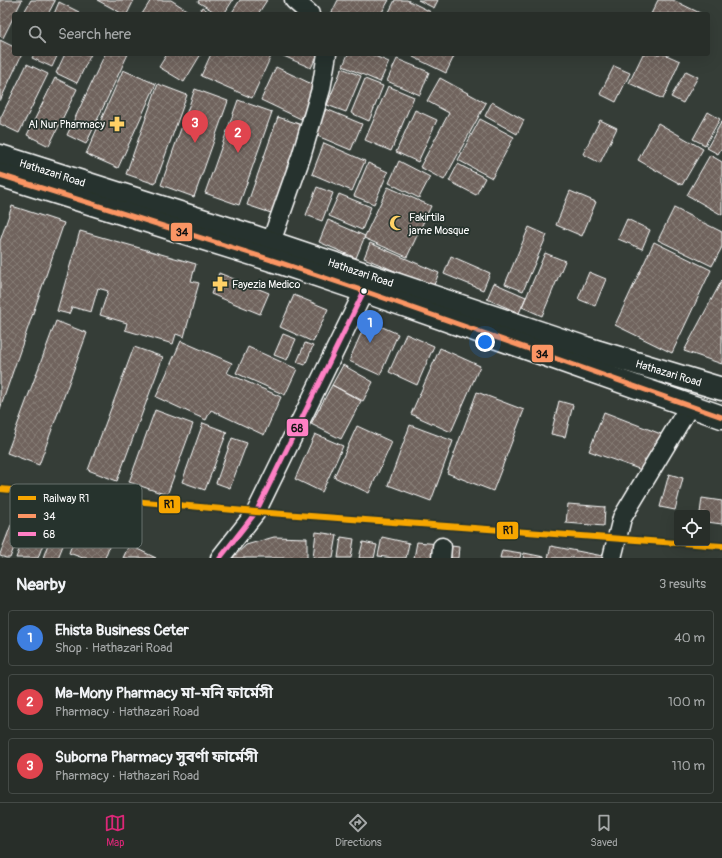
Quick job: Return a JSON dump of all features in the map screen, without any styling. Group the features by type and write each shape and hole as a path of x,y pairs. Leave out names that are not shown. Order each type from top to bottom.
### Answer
{"highway":[{"name":"Hathazari Road","path":"0,156 271,242 578,345 722,389"},
{"name":"Hathazari Road","path":"0,175 364,290 722,417"}],"street":[{"path":"294,0 308,12"},
{"path":"271,242 302,157 321,89 328,56"},
{"path":"220,558 256,512 364,290"},
{"path":"612,558 622,518 690,405"}],"building":[{"path":"0,0 22,0 16,12 12,12 12,20 3,38 0,36"},
{"path":"31,0 55,1 49,12 24,12"},
{"path":"97,0 134,0 128,12 119,12"},
{"path":"151,0 171,0 188,11 188,12 143,12"},
{"path":"199,0 233,0 225,12 215,12 198,2"},
{"path":"240,0 267,0 259,12 232,12"},
{"path":"338,0 389,0 382,12 332,12"},
{"path":"395,0 407,0 431,12 389,12"},
{"path":"418,0 438,0 434,8"},
{"path":"658,0 673,0 698,12 652,12"},
{"path":"59,2 79,12 55,12"},
{"path":"202,7 209,12 199,12"},
{"path":"0,40 12,46 12,56 21,56 0,101"},
{"path":"33,56 57,56 52,67 32,58"},
{"path":"64,56 90,56 77,83 56,73"},
{"path":"104,56 127,56 86,144 67,135"},
{"path":"166,56 200,56 184,82 159,67"},
{"path":"210,56 271,56 252,98 201,76"},
{"path":"284,56 317,56 311,68"},
{"path":"347,56 375,56 389,62 380,82 343,66"},
{"path":"413,56 454,56 446,73"},
{"path":"642,56 669,56 680,61 663,99 629,83"},
{"path":"397,59 429,72 420,95 387,81"},
{"path":"27,64 48,74 19,133 0,124 0,119"},
{"path":"614,66 630,73 616,102 600,94"},
{"path":"276,67 316,86 301,119 261,100"},
{"path":"342,68 361,76 346,112 327,105"},
{"path":"123,70 156,84 118,168 86,154"},
{"path":"686,71 698,77 683,103 671,97"},
{"path":"55,78 77,89 49,146 27,135"},
{"path":"440,78 486,103 444,180 420,167 449,113 427,101"},
{"path":"365,79 383,86 369,121 351,113"},
{"path":"158,84 187,95 155,184 126,174"},
{"path":"388,86 414,97 391,151 365,140"},
{"path":"195,89 228,101 194,197 161,185"},
{"path":"238,100 272,112 239,205 205,193"},
{"path":"492,102 524,120 517,134 485,116"},
{"path":"326,109 362,124 351,150 315,135"},
{"path":"415,110 437,120 418,162 396,152"},
{"path":"708,112 720,119 705,145 693,139"},
{"path":"278,117 305,126 274,214 247,205"},
{"path":"480,119 514,137 492,178 458,160"},
{"path":"600,120 617,128 600,163 583,154"},
{"path":"722,121 722,147 718,154 707,148"},
{"path":"658,123 703,149 682,185 638,160"},
{"path":"324,143 365,161 352,191 312,174"},
{"path":"710,155 722,162 722,215 687,195"},
{"path":"399,161 430,177 419,198 389,183"},
{"path":"368,163 388,172 374,204 354,196"},
{"path":"458,164 485,178 476,195 449,181"},
{"path":"317,187 333,193 322,221 306,215"},
{"path":"388,187 431,206 407,257 364,238"},
{"path":"570,191 596,202 582,236 556,225"},
{"path":"339,194 371,207 362,230 329,216"},
{"path":"12,206 64,223 0,409 0,241"},
{"path":"674,208 722,232 722,247 712,266 658,240"},
{"path":"627,219 650,230 642,249 618,239"},
{"path":"328,220 365,236 356,258 319,242"},
{"path":"529,227 547,235 523,291 505,284"},
{"path":"80,231 196,264 191,281 199,283 184,337 176,334 173,344 125,330 127,323 100,315 108,291 98,288 91,312 72,307 69,314 57,311"},
{"path":"654,242 711,270 672,353 615,325"},
{"path":"370,243 439,273 433,287 364,258"},
{"path":"545,253 565,261 542,316 522,307"},
{"path":"451,256 490,273 483,290 444,274"},
{"path":"589,272 606,279 595,306 578,299"},
{"path":"219,273 269,293 260,314 211,294"},
{"path":"722,280 722,364 684,351"},
{"path":"494,283 526,297 519,313 487,299"},
{"path":"294,295 328,309 313,342 280,327"},
{"path":"367,320 398,334 380,375 349,361"},
{"path":"56,321 87,333 39,465 7,453"},
{"path":"283,334 296,339 287,360 274,355"},
{"path":"406,334 434,346 417,385 389,372"},
{"path":"181,341 232,363 227,373 281,397 264,435 211,410 206,420 156,397"},
{"path":"305,343 313,346 305,365 297,362"},
{"path":"134,347 163,357 117,481 88,470"},
{"path":"248,347 297,369 285,395 236,373"},
{"path":"440,348 480,366 451,432 411,414"},
{"path":"343,365 373,382 363,401 332,385"},
{"path":"332,385 361,401 341,439 311,424"},
{"path":"477,392 524,410 493,491 447,473"},
{"path":"559,401 573,405 565,437 551,434"},
{"path":"155,410 193,424 167,495 142,486 142,484 129,482"},
{"path":"604,412 661,434 647,472 589,451"},
{"path":"203,423 227,432 205,490 182,482"},
{"path":"410,425 453,441 431,501 388,485"},
{"path":"357,426 392,442 369,493 334,477"},
{"path":"315,434 343,446 322,492 295,479"},
{"path":"232,438 247,443 230,488 216,483"},
{"path":"669,474 683,478 675,510 660,507"},
{"path":"702,498 722,501 722,524 710,522 710,510 700,510"},
{"path":"568,504 605,507 604,526 566,523"},
{"path":"10,528 10,548 14,548 10,558 0,556"},
{"path":"316,532 337,535 333,558 313,558"},
{"path":"274,537 307,538 307,558 232,558 246,545"},
{"path":"341,537 354,539 351,558 338,558"},
{"path":"382,537 409,543 406,558 378,556"},
{"path":"363,542 377,545 374,558 359,558"},
{"path":"417,542 439,544 438,558 414,558"},
{"path":"444,545 459,547 458,558 443,558"},
{"path":"551,546 608,557 608,558 548,558"},
{"path":"20,548 42,548 38,558 16,558"},
{"path":"47,548 62,548 58,558 43,558"},
{"path":"71,548 109,548 105,558 83,558 69,553"},
{"path":"128,548 135,548 156,558 123,558"},
{"path":"502,550 521,553 520,558 500,558"},
{"path":"524,553 544,557 544,558 523,558"}],"rail line":[{"name":"R1","path":"0,489 10,490"},
{"name":"R1","path":"142,502 256,512 674,543"},
{"name":"R1","path":"710,545 722,546"}],"transit line":[{"name":"34","path":"0,175 281,263 722,417"},
{"name":"68","path":"220,558 256,512 364,291"}],"place":[{"name":"Al Nur Pharmacy","path":"117,124"},
{"name":"Suborna Pharmacy সুবর্ণা ফার্মেসী","path":"195,143"},
{"name":"Ma-Mony Pharmacy মা-মনি ফার্মেসী","path":"238,153"},
{"name":"Fakirtila jame Mosque","path":"397,223"},
{"name":"Fayezia Medico","path":"220,284"},
{"name":"Ehista Business Ceter","path":"370,343"}]}
